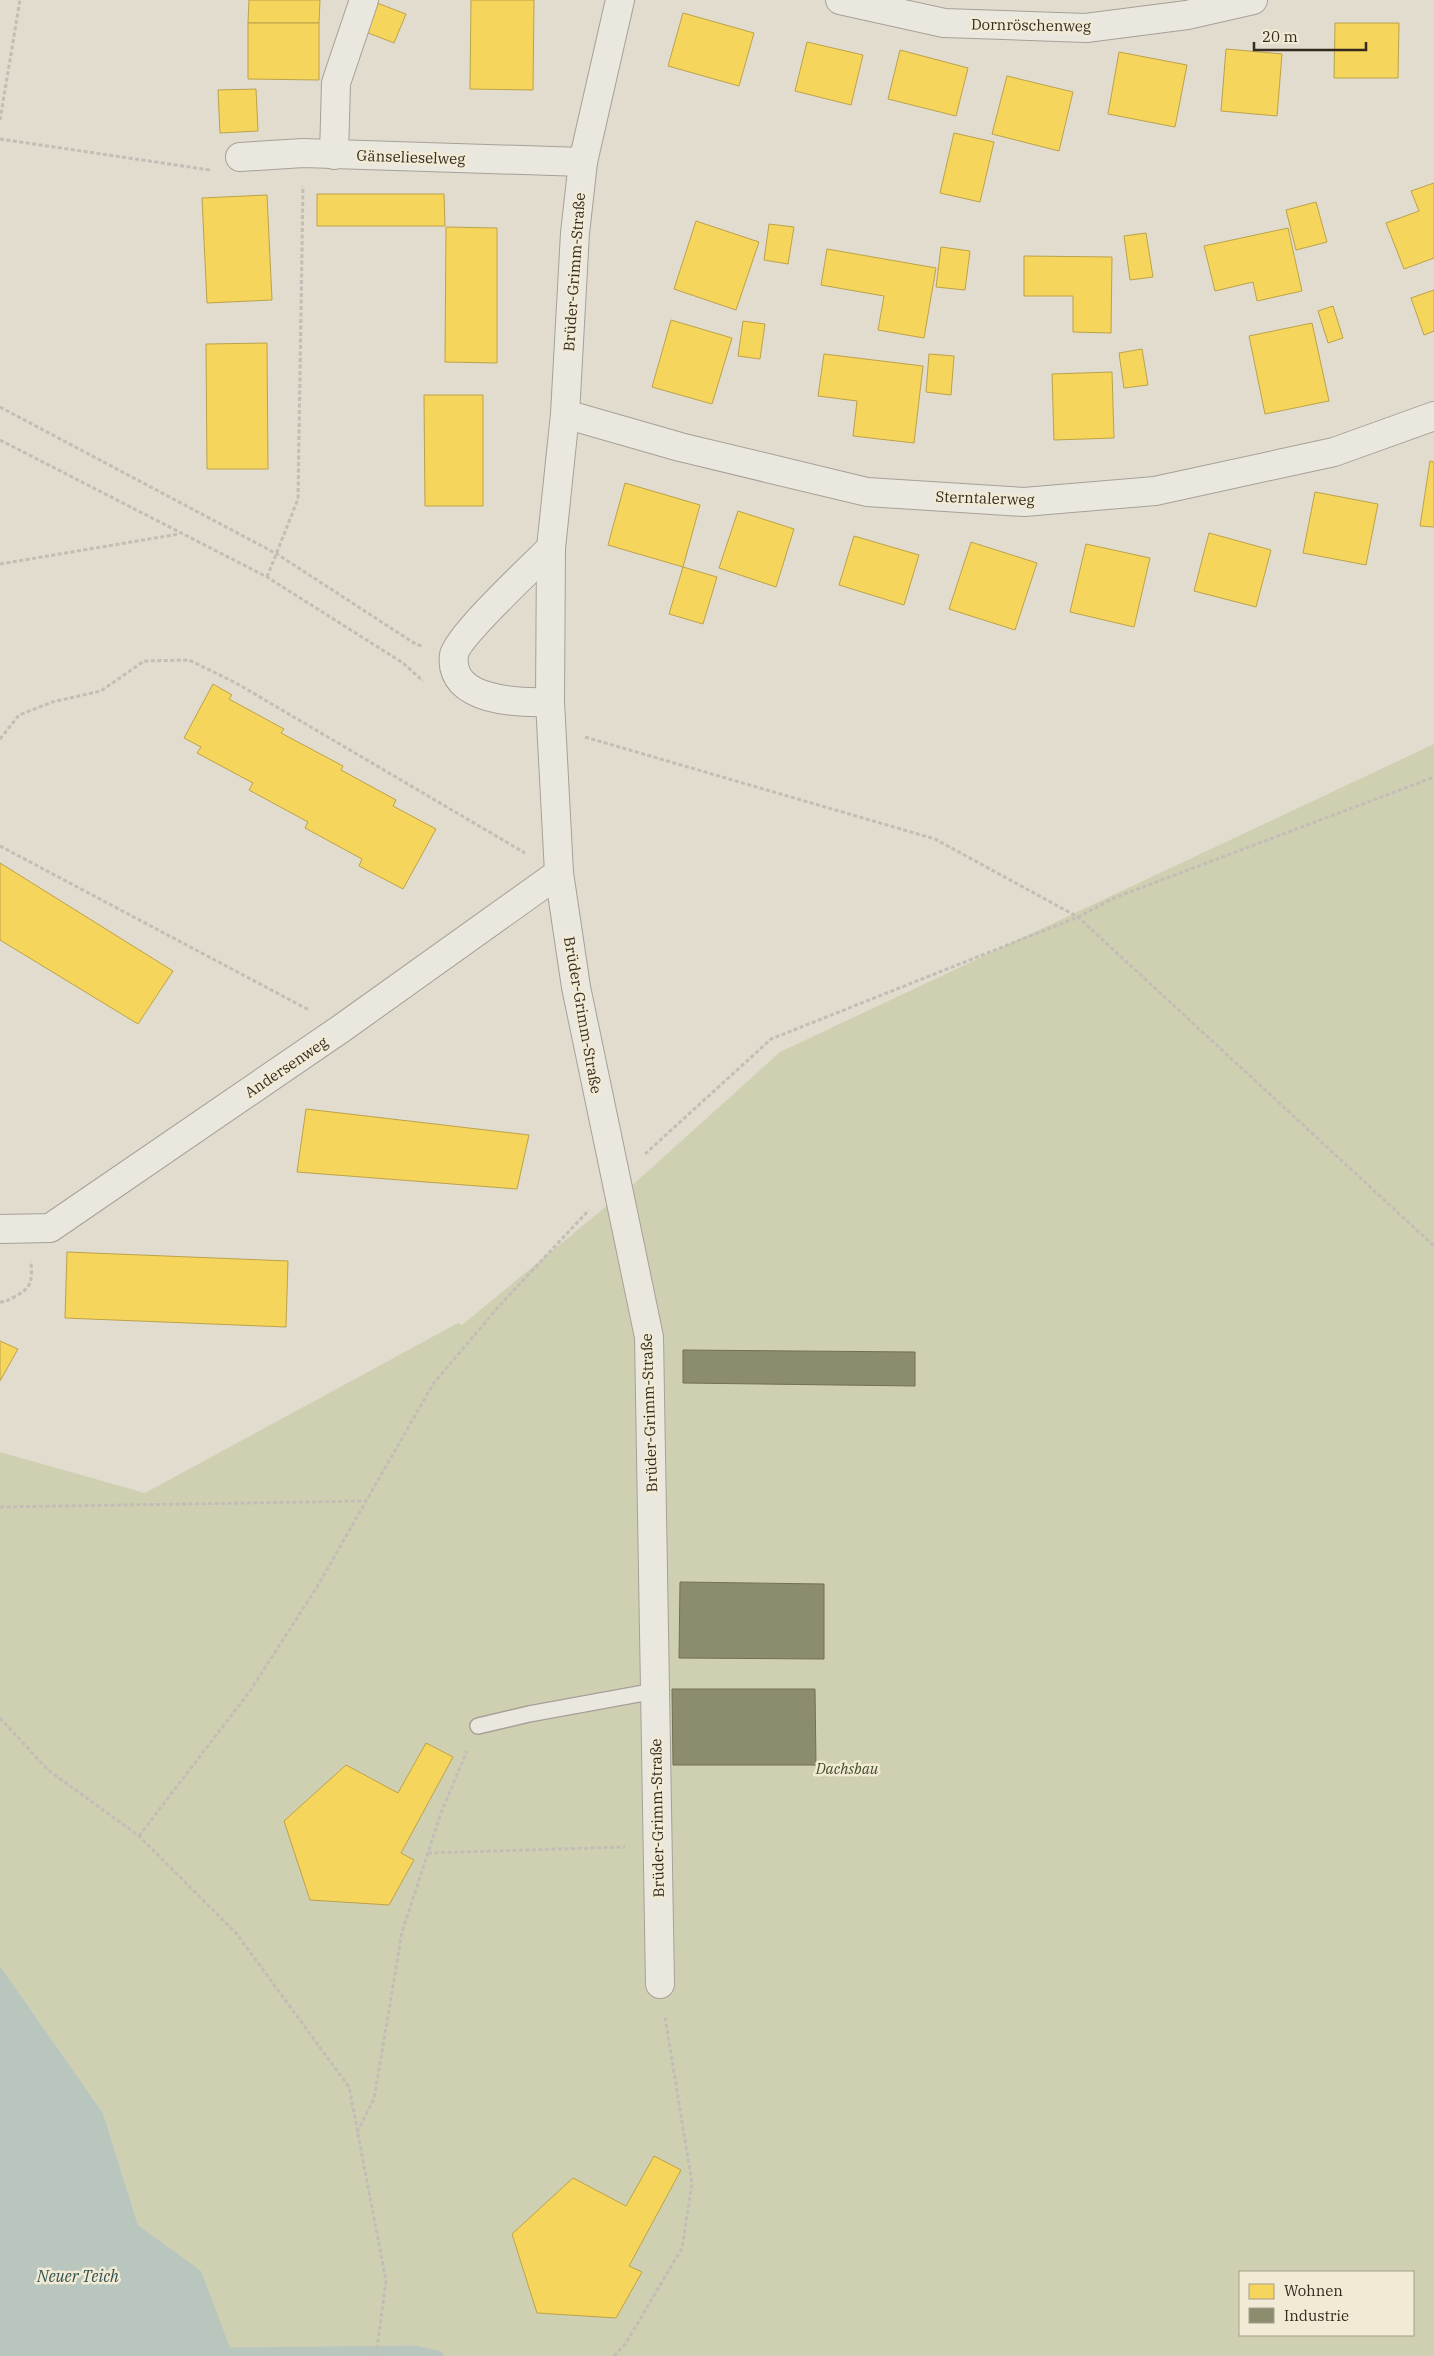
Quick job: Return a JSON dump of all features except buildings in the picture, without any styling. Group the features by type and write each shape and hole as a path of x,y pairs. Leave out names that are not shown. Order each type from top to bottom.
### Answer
{"street":[{"path":"334,155 336,83 364,0"},
{"name":"Brüder-Grimm-Straße","path":"620,0 583,162 575,233 565,414 551,548 551,714 559,873 576,987 615,1181 650,1337 660,1984"},
{"name":"Dornröschenweg","path":"840,0 944,23 1086,28 1188,15 1253,0"},
{"name":"Gänselieselweg","path":"229,164 303,153 583,162"},
{"name":"Sterntalerweg","path":"565,414 680,448 868,492 1024,502 1155,491 1334,452 1434,416"},
{"path":"551,548 468,631 454,654 457,676 472,690 495,699 524,702 551,714"},
{"name":"Andersenweg","path":"0,1229 50,1228 342,1028 559,873"}],"lane":[{"path":"478,1726 528,1714 655,1691"}],"path":[{"path":"0,120 20,0"},
{"path":"0,139 229,164"},
{"path":"267,577 298,499 303,153"},
{"path":"0,408 277,554 417,645 454,654"},
{"path":"0,440 267,577 289,593 403,663 424,682"},
{"path":"0,564 180,534"},
{"path":"0,739 19,715 52,702 101,691 144,661 189,660 236,683 559,873"},
{"path":"551,714 935,839 1078,917 1434,1246"},
{"path":"139,1836 250,1691 317,1587 432,1384 500,1305 615,1181 770,1039 1078,917 1114,898 1434,777"},
{"path":"0,846 342,1028"},
{"path":"0,1302 6,1302 26,1291 32,1279 27,1228"},
{"path":"0,1507 367,1501"},
{"path":"0,1718 48,1770 139,1836 236,1933 349,2087 386,2281 376,2356"},
{"path":"357,2132 374,2099 402,1932 441,1813 478,1726"},
{"path":"428,1853 658,1846"},
{"path":"614,2356 626,2343 682,2248 692,2184 660,1984"}],"green space":[{"name":"Dachsbau","path":"1434,744 1434,2356 230,2356 231,2353 201,2272 138,2225 103,2113 0,1966 0,1452 145,1493 458,1323 462,1325 637,1181 780,1052"}],"water":[{"name":"Neuer Teich","path":"0,1966 103,2113 138,2225 201,2271 232,2353 230,2356 0,2356"}],"waterway":[{"path":"232,2353 415,2351 438,2356"}]}
